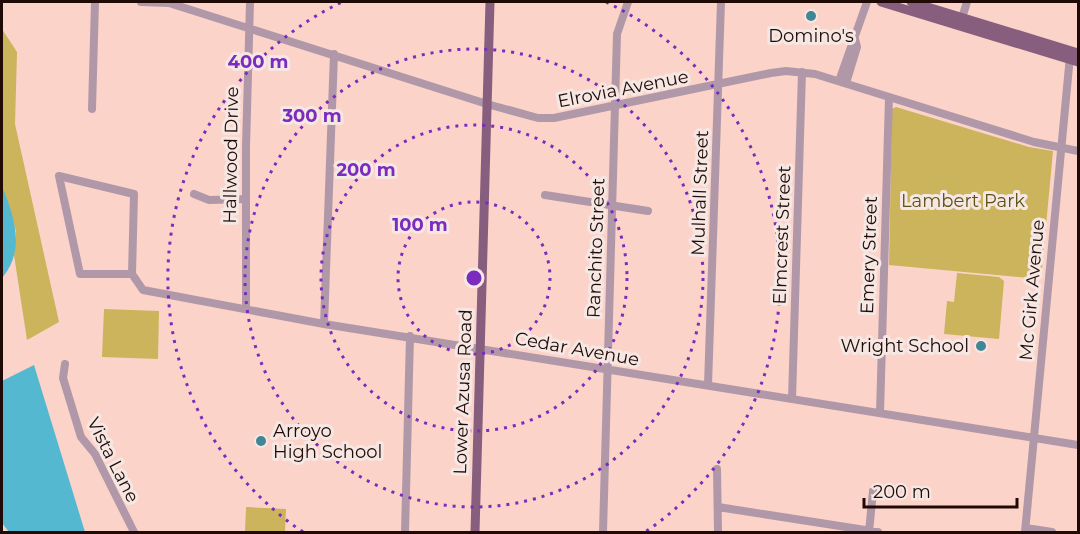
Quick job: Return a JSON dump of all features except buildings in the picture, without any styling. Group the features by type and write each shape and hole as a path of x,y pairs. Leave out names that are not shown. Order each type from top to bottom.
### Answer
{"main road":[{"name":"Lower Azusa Road","path":"475,532 490,2"},
{"path":"881,2 961,21"},
{"path":"911,2 961,21 1074,56"}],"street":[{"path":"92,109 95,2"},
{"name":"Elrovia Avenue","path":"141,2 169,3 487,104 538,118 615,107 786,71 802,72 842,82 1034,142 1061,145 1078,151"},
{"name":"Hallwood Drive","path":"246,309 245,199 250,2"},
{"name":"Ranchito Street","path":"603,532 617,34 628,2"},
{"name":"Mulhall Street","path":"708,386 721,2"},
{"path":"842,82 857,47 855,39 867,2"},
{"path":"961,21 967,2"},
{"path":"324,324 334,54"},
{"name":"Mc Girk Avenue","path":"1025,530 1061,145 1074,56"},
{"name":"Elmcrest Street","path":"792,399 802,72"},
{"name":"Emery Street","path":"880,413 889,97"},
{"path":"59,176 134,194 132,274 80,274 59,176"},
{"path":"194,194 209,200 245,199"},
{"path":"545,195 648,211"},
{"name":"Cedar Avenue","path":"132,274 143,290 324,324 1078,445"},
{"path":"405,532 410,336"},
{"name":"Vista Lane","path":"65,364 63,378 81,437 95,454 134,532"},
{"path":"717,469 718,532"},
{"path":"718,507 872,532 873,491"},
{"path":"1025,530 1052,532"}],"green space":[{"path":"2,29 17,52 15,124 59,322 27,340 14,255 16,231 2,186"},
{"name":"Lambert Park","path":"896,107 1029,147 1053,151 1041,279 889,265 892,109"},
{"path":"957,273 999,277 1004,281 999,339 944,334 947,301 954,302"},
{"path":"104,309 159,311 158,359 102,357"},
{"path":"246,507 286,509 285,532 245,532"}],"water":[{"path":"2,186 14,221 16,244 14,256 2,278"},
{"path":"34,365 85,532 9,532 2,523 2,381"}],"place":[{"name":"Domino's","path":"811,16"},
{"name":"Wright School","path":"981,346"},
{"name":"Arroyo High School","path":"261,441"}]}
